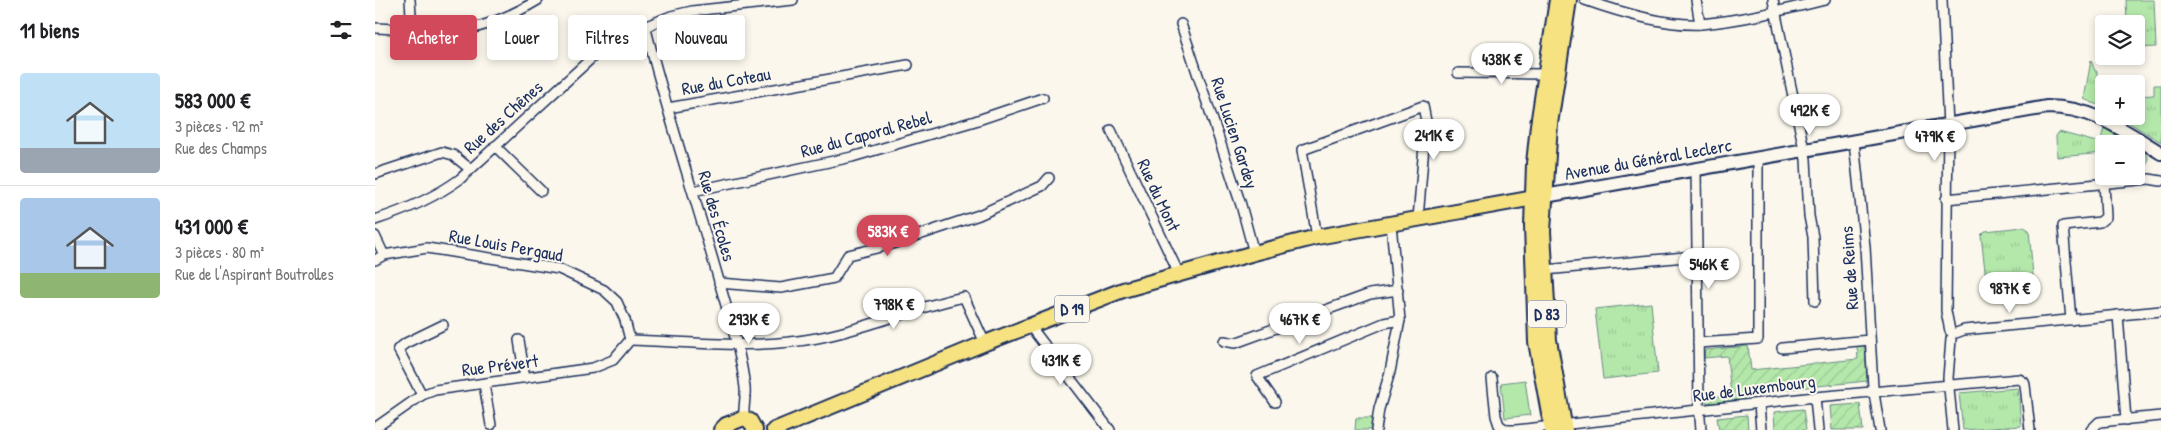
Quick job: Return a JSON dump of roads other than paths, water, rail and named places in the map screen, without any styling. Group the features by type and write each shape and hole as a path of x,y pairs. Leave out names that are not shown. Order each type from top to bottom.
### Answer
{"main road":[{"name":"D 83","path":"1557,0 1538,125 1539,197 1549,340 1558,428"},
{"name":"D 83","path":"1558,428 1536,342 1532,241 1569,0"},
{"name":"Avenue du Général Leclerc","path":"1254,252 1317,237 1539,197"},
{"name":"D 19","path":"774,430 985,343 1123,290 1254,252"},
{"path":"721,430 726,425 744,418 750,421 755,430"}],"street":[{"path":"410,0 411,15"},
{"path":"477,27 521,10 538,0"},
{"name":"Rue des Chênes","path":"647,24 692,11 744,3 793,0"},
{"path":"1585,0 1625,12 1669,21 1700,24 1775,12 1825,0"},
{"path":"1696,0 1700,24"},
{"path":"1773,0 1803,151 1813,237 1815,301"},
{"path":"1942,0 1948,126 1946,311 1952,335 1949,386 1953,430"},
{"name":"Rue Lucien Gardey","path":"1181,24 1241,205 1254,252"},
{"path":"375,28 390,29"},
{"name":"Rue des Écoles","path":"647,32 737,344 745,391 744,418"},
{"name":"Rue des Chênes","path":"375,220 401,212 438,195 460,179 589,60"},
{"name":"Rue du Coteau","path":"668,108 908,65"},
{"path":"1458,73 1547,74"},
{"name":"Rue du Caporal Rebel","path":"693,191 852,157 975,121 1043,98"},
{"path":"1317,237 1302,150 1423,106 1426,121 1418,219"},
{"name":"Avenue du Général Leclerc","path":"1539,197 1948,126 2025,110 2063,107 2092,113 2161,153"},
{"name":"Rue du Mont","path":"1111,130 1179,274"},
{"name":"Rue de Reims","path":"1854,142 1865,247 1874,391 1881,430"},
{"path":"495,146 541,191"},
{"path":"375,174 442,152 453,155 470,169"},
{"path":"1698,343 1758,339 1758,159"},
{"path":"1696,170 1696,256 1701,430"},
{"path":"719,283 781,288 834,278 848,255 979,215 1042,186 1049,178"},
{"path":"2145,179 2161,181"},
{"path":"1946,199 2095,184"},
{"path":"2071,320 2063,226 2100,222 2106,217 2103,185"},
{"path":"1376,430 1379,409 1390,372 1400,320 1391,224"},
{"path":"375,236 384,256 375,260"},
{"name":"Rue Louis Pergaud","path":"384,256 427,248 559,269 604,290 617,302 625,320 630,340"},
{"path":"1545,270 1696,256"},
{"path":"1224,340 1235,343 1370,294 1398,290"},
{"path":"630,340 773,345 818,338 882,322 964,297 985,343"},
{"path":"1952,335 1964,330 2161,311"},
{"path":"2119,315 2126,420"},
{"path":"1275,402 1257,376 1384,323 1400,320"},
{"path":"422,395 398,349 406,343 443,325"},
{"path":"1030,326 1110,430"},
{"path":"519,340 525,378"},
{"name":"Rue Prévert","path":"375,428 422,395 435,390 593,368 613,360 630,340"},
{"path":"1782,348 1870,340"},
{"path":"1492,378 1496,416 1499,425 1507,430 1515,430"},
{"name":"Rue de Luxembourg","path":"1515,430 1558,428 1874,391 2019,379 2024,382 2030,430"},
{"path":"484,384 491,425"},
{"path":"1815,397 1818,430"},
{"path":"1759,404 1761,430"},
{"path":"2091,430 2099,422 2161,416"}]}
